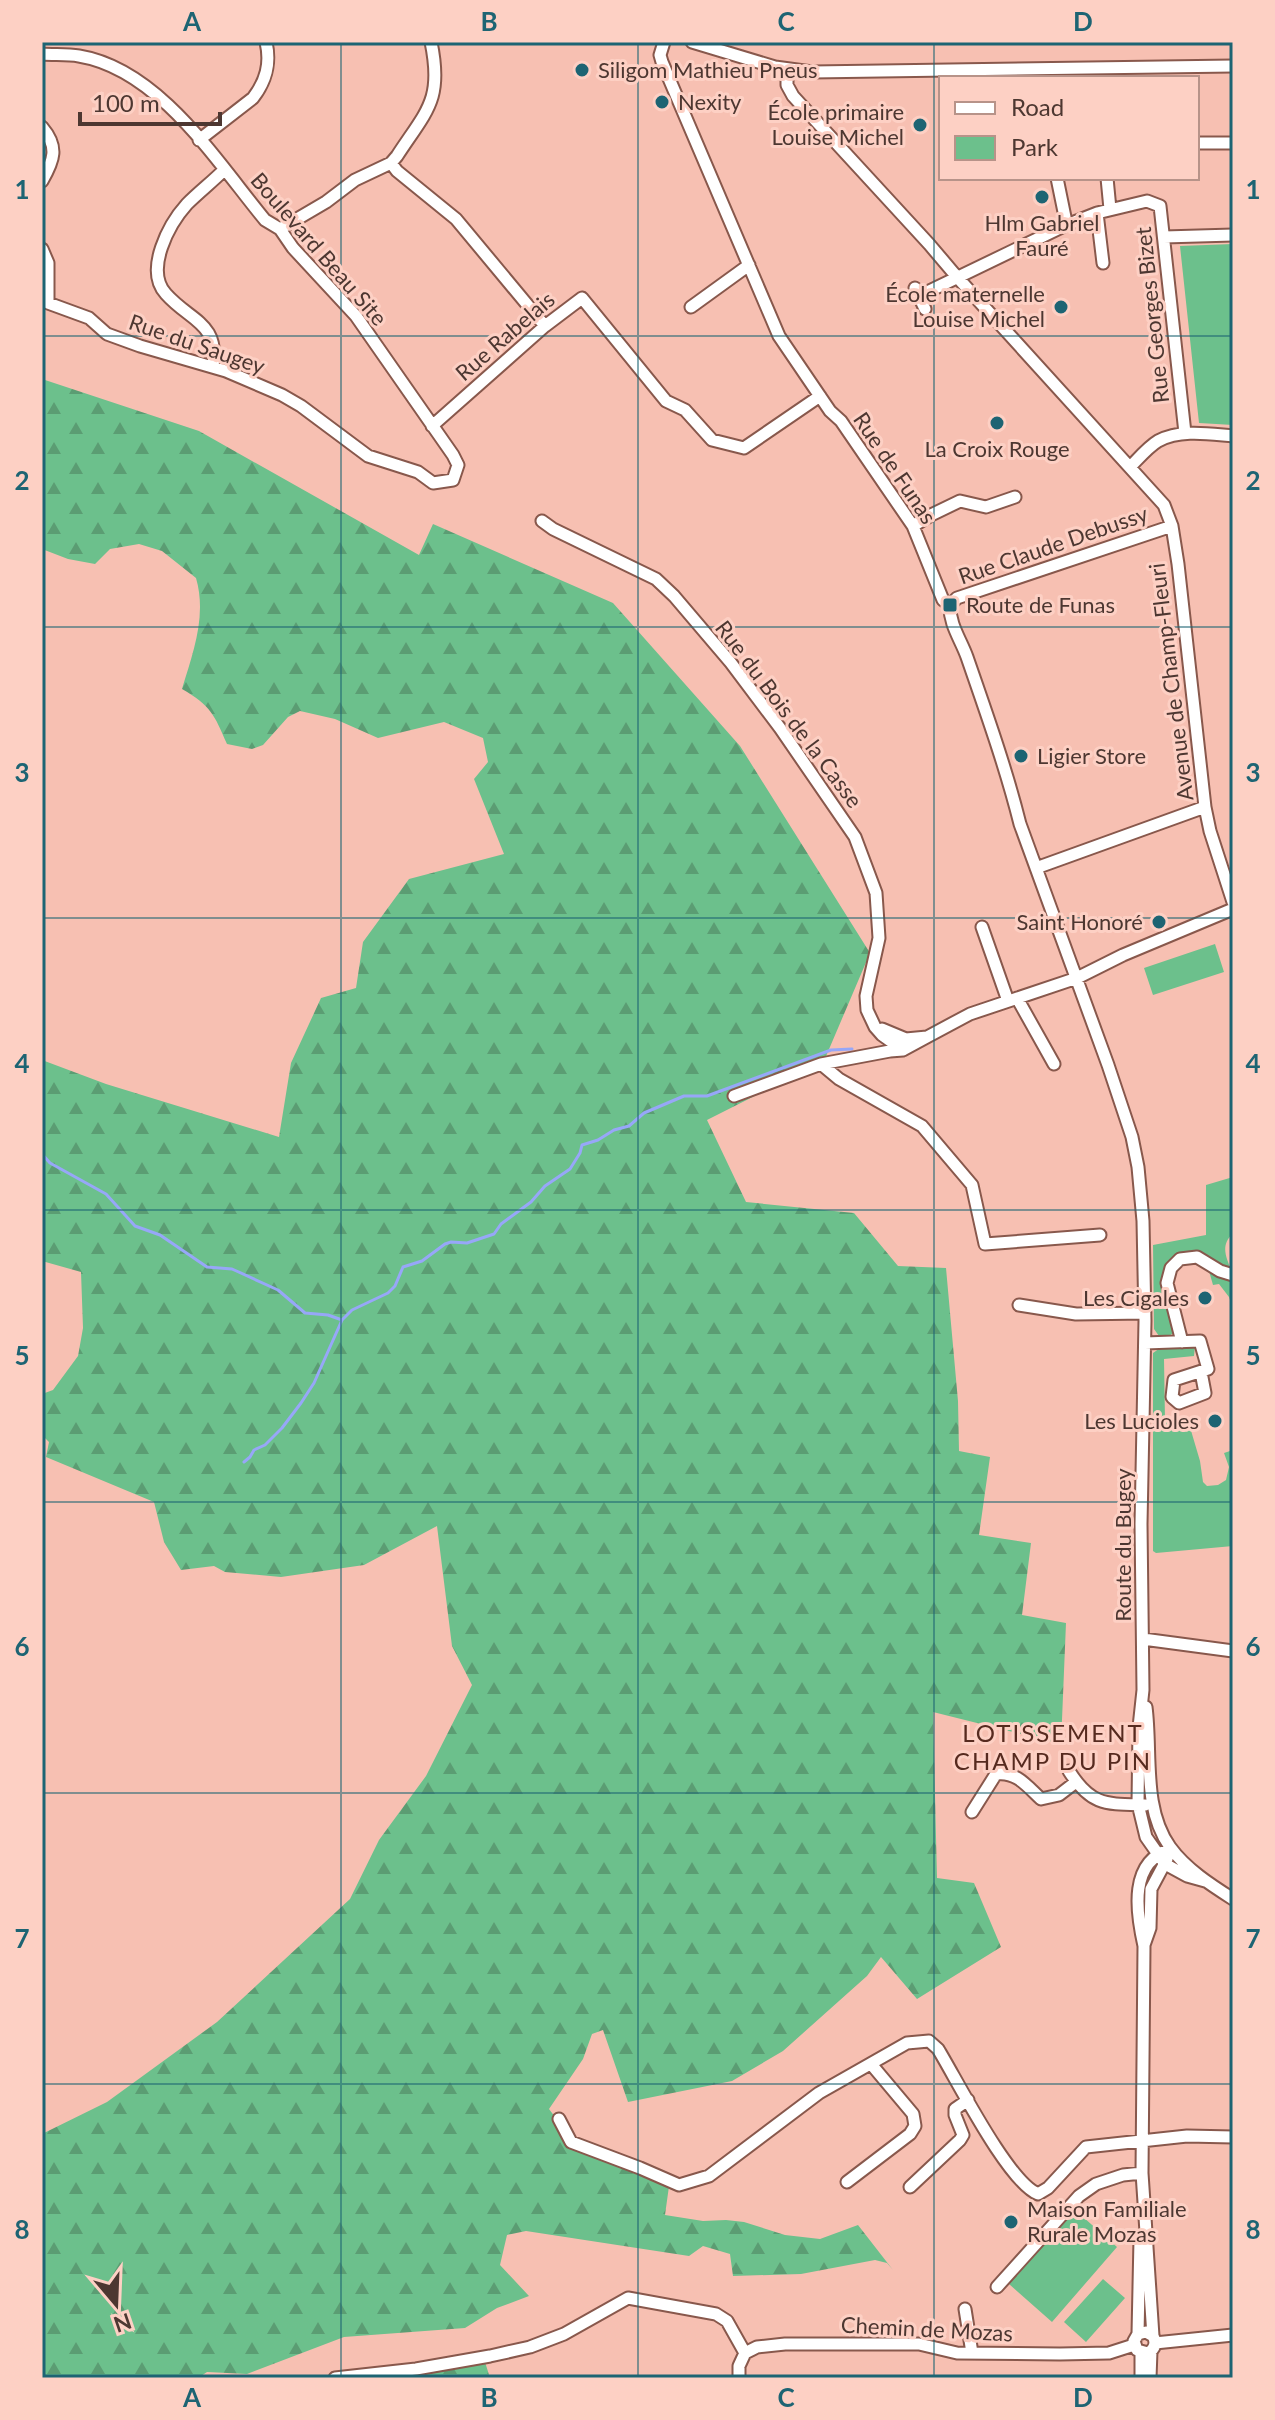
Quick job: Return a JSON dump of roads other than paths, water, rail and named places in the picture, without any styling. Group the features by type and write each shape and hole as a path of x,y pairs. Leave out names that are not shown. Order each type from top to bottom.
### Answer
{"street":[{"path":"199,140 260,90 268,67 266,42"},
{"path":"280,229 326,202 355,180 391,163 430,107 436,83 431,42"},
{"name":"Rue de Funas","path":"664,42 660,55 662,62 785,347 830,411 841,421 913,526 943,600 950,605 951,619 978,688 1036,868 1077,978"},
{"path":"692,42 787,70 849,73 1097,73 1233,66"},
{"path":"710,42 722,50"},
{"name":"Boulevard Beau Site","path":"42,54 79,56 112,66 157,96 199,140 265,220 280,229 293,248 356,316 432,426"},
{"name":"Avenue de Champ-Fleuri","path":"787,70 787,85 793,96 1164,505 1172,526 1178,564 1205,807 1233,902"},
{"path":"42,127 53,142 52,163 42,181"},
{"path":"1199,143 1233,143"},
{"path":"391,163 456,219 545,326"},
{"path":"213,367 215,350 211,333 164,293 157,279 156,268 162,245 185,207 224,170"},
{"path":"1057,180 1064,226"},
{"path":"925,309 917,292 957,277 1064,226 1110,209 1107,180"},
{"name":"Rue Georges Bizet","path":"1110,209 1147,201 1160,206 1185,433"},
{"path":"1097,213 1103,263"},
{"path":"1164,237 1233,235"},
{"name":"Rue du Saugey","path":"42,249 48,263 48,303 89,318 107,334 213,367 282,395 368,456 418,472 433,483 453,480 458,465 432,426"},
{"path":"691,307 749,265"},
{"name":"Rue Rabelais","path":"432,426 545,326 582,298 666,401 685,410 712,440 744,448 820,396"},
{"path":"1130,467 1157,442 1185,433 1233,436"},
{"path":"913,526 960,501 986,507 1015,497"},
{"name":"Rue du Bois de la Casse","path":"542,521 656,579 674,596 731,663 780,728 855,837 876,893 879,938 866,996 867,1010 875,1027 898,1046"},
{"name":"Rue Claude Debussy","path":"950,605 957,598 1172,526"},
{"path":"1036,868 1205,807"},
{"path":"734,1096 821,1064 927,1037 970,1014 1077,978 1123,955 1233,909"},
{"path":"982,927 1013,999 1054,1064"},
{"name":"Route du Bugey","path":"1077,978 1132,1137 1138,1167 1143,1221 1145,1313 1141,1524 1143,1690 1138,1804 1146,1837 1165,1864"},
{"path":"821,1064 839,1079 922,1126 972,1185 985,1244 1100,1235"},
{"path":"1182,1342 1167,1283 1171,1268 1180,1259 1197,1257 1233,1275"},
{"path":"1019,1305 1076,1314 1145,1313"},
{"path":"1145,1343 1200,1341 1208,1369 1201,1372"},
{"path":"1143,1639 1232,1647"},
{"name":"Route du Bugey","path":"1143,1690 1153,1805 1160,1830 1171,1849"},
{"path":"1069,1771 1085,1793 1102,1803 1153,1805"},
{"path":"972,1812 996,1774 1006,1773 1017,1777 1041,1799 1059,1795 1076,1782"},
{"path":"1150,2378 1145,2344 1140,2233 1143,2213 1144,1946 1140,1928 1140,1877 1157,1853 1171,1849"},
{"path":"1144,1946 1150,1928 1151,1889 1171,1849"},
{"path":"1171,1849 1205,1881 1233,1899"},
{"path":"1165,1864 1187,1876 1205,1881"},
{"path":"559,2119 571,2142 679,2185 709,2176 819,2093 907,2043 929,2041 938,2049 1010,2171 1038,2194 1048,2188 1086,2147 1187,2136 1233,2137"},
{"path":"847,2182 910,2134 915,2126 913,2114 871,2064"},
{"path":"910,2187 960,2140 963,2135 955,2109 968,2100"},
{"path":"997,2287 1079,2196 1096,2184 1123,2175 1142,2173"},
{"path":"335,2378 416,2369 530,2347 564,2334 628,2298 716,2314 727,2321 745,2353 739,2366 739,2378"},
{"path":"965,2309 972,2353"},
{"name":"Chemin de Mozas","path":"745,2353 757,2347 849,2343 919,2344 957,2353 1109,2353 1145,2344 1233,2335"},
{"path":"1141,2378 1145,2344"}],"waterway":[{"path":"244,1462 282,1428 301,1403 314,1383 342,1320 352,1310 388,1293 395,1286 403,1267 422,1261 445,1244 467,1243 494,1234 501,1224 531,1202 545,1186 570,1169 582,1145 629,1126 644,1113 684,1096 707,1096 831,1050 852,1049"},
{"path":"42,1154 50,1163 106,1194 135,1226 160,1235 207,1267 232,1269 278,1290 305,1313 342,1320"}],"place":[{"name":"Siligom Mathieu Pneus","path":"582,70"},
{"name":"Nexity","path":"662,102"},
{"name":"École primaire Louise Michel","path":"920,125"},
{"name":"Hlm Gabriel Fauré","path":"1042,197"},
{"name":"École maternelle Louise Michel","path":"1061,307"},
{"name":"La Croix Rouge","path":"997,423"},
{"name":"Route de Funas","path":"950,605"},
{"name":"Ligier Store","path":"1021,756"},
{"name":"Saint Honoré","path":"1159,922"},
{"name":"Les Cigales","path":"1205,1298"},
{"name":"Les Lucioles","path":"1215,1421"},
{"name":"Maison Familiale Rurale Mozas","path":"1011,2222"}],"district":[{"name":"LOTISSEMENT CHAMP DU PIN","path":"1053,1748"}]}
